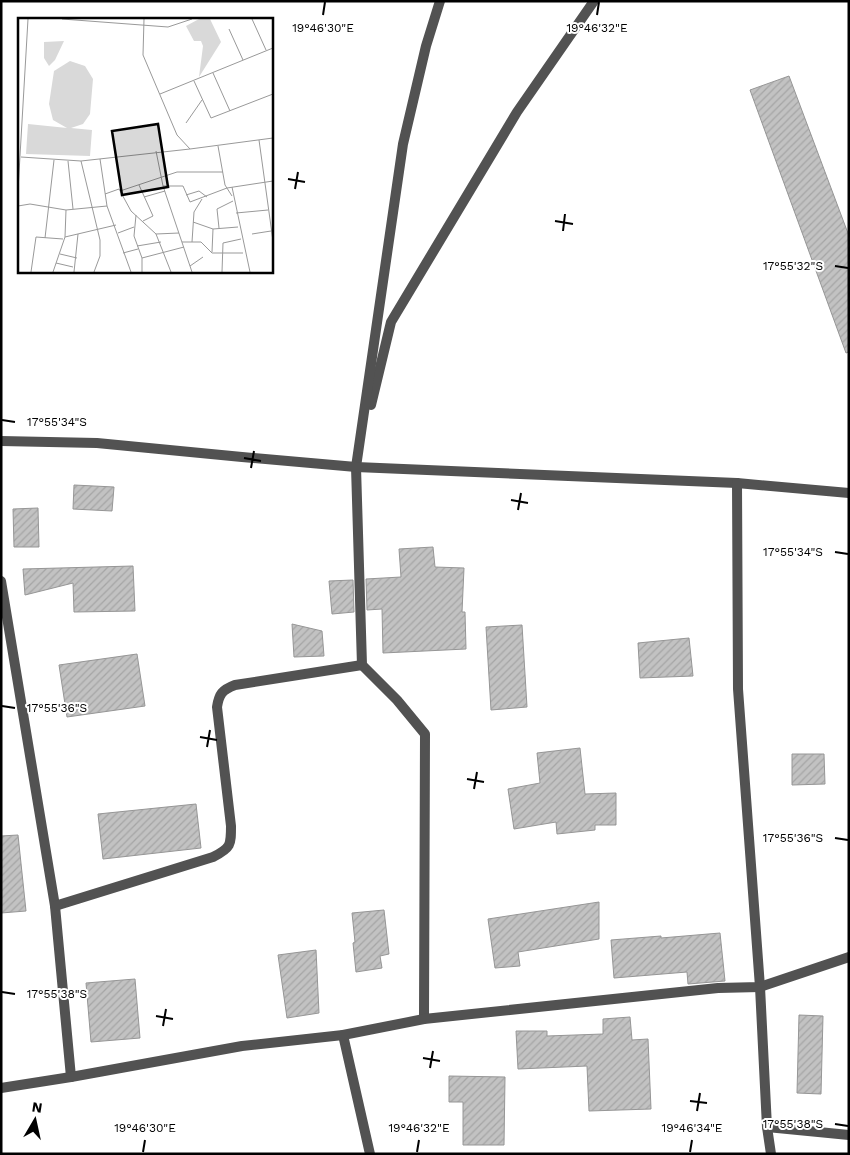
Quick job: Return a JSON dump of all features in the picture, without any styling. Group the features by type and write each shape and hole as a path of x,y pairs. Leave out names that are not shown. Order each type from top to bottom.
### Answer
{"street":[{"path":"424,1019 426,734 397,700 362,665 356,467 402,144 426,46 440,1"},
{"path":"356,467 391,322 517,112 594,1"},
{"path":"1,441 97,442 356,467 737,483 849,493"},
{"path":"737,483 738,689 760,987 767,1127 771,1154"},
{"path":"1,580 55,906 72,1077"},
{"path":"55,906 213,857 225,851 229,846 231,826 217,707 218,698 227,688 235,685 362,665"},
{"path":"1,1088 242,1046 343,1035 424,1019 718,988 760,987 849,957"},
{"path":"343,1035 370,1154"},
{"path":"767,1127 849,1135"}],"building":[{"path":"789,76 849,236 849,352 846,353 750,90"},
{"path":"74,485 114,487 112,511 73,509"},
{"path":"38,508 39,547 14,547 13,509"},
{"path":"433,547 435,567 464,568 462,612 465,612 466,649 383,653 382,609 367,610 366,579 401,577 399,549"},
{"path":"133,566 135,611 74,612 73,583 25,595 23,569"},
{"path":"353,580 354,612 332,614 329,581"},
{"path":"292,624 322,631 324,656 294,657"},
{"path":"522,625 527,707 491,710 486,627"},
{"path":"689,638 693,676 640,678 638,643"},
{"path":"137,654 145,706 67,717 59,665"},
{"path":"580,748 585,794 616,793 616,825 595,825 595,830 557,834 556,822 514,829 508,789 540,783 537,753"},
{"path":"792,754 824,754 825,784 792,785"},
{"path":"196,804 201,848 103,859 98,814"},
{"path":"18,835 26,911 1,913 1,836"},
{"path":"599,902 599,939 518,952 520,966 495,968 488,919"},
{"path":"384,910 389,954 380,956 382,968 356,972 352,913"},
{"path":"720,933 725,981 688,984 687,972 614,978 611,940"},
{"path":"316,950 319,1013 287,1018 278,955"},
{"path":"135,979 140,1038 91,1042 86,983"},
{"path":"799,1015 823,1016 821,1094 797,1093"},
{"path":"630,1017 632,1040 648,1039 651,1109 589,1111 587,1066 518,1069 516,1031 547,1031 547,1036 603,1034 603,1019"},
{"path":"449,1076 505,1077 504,1145 463,1145 463,1102 449,1102"}]}
